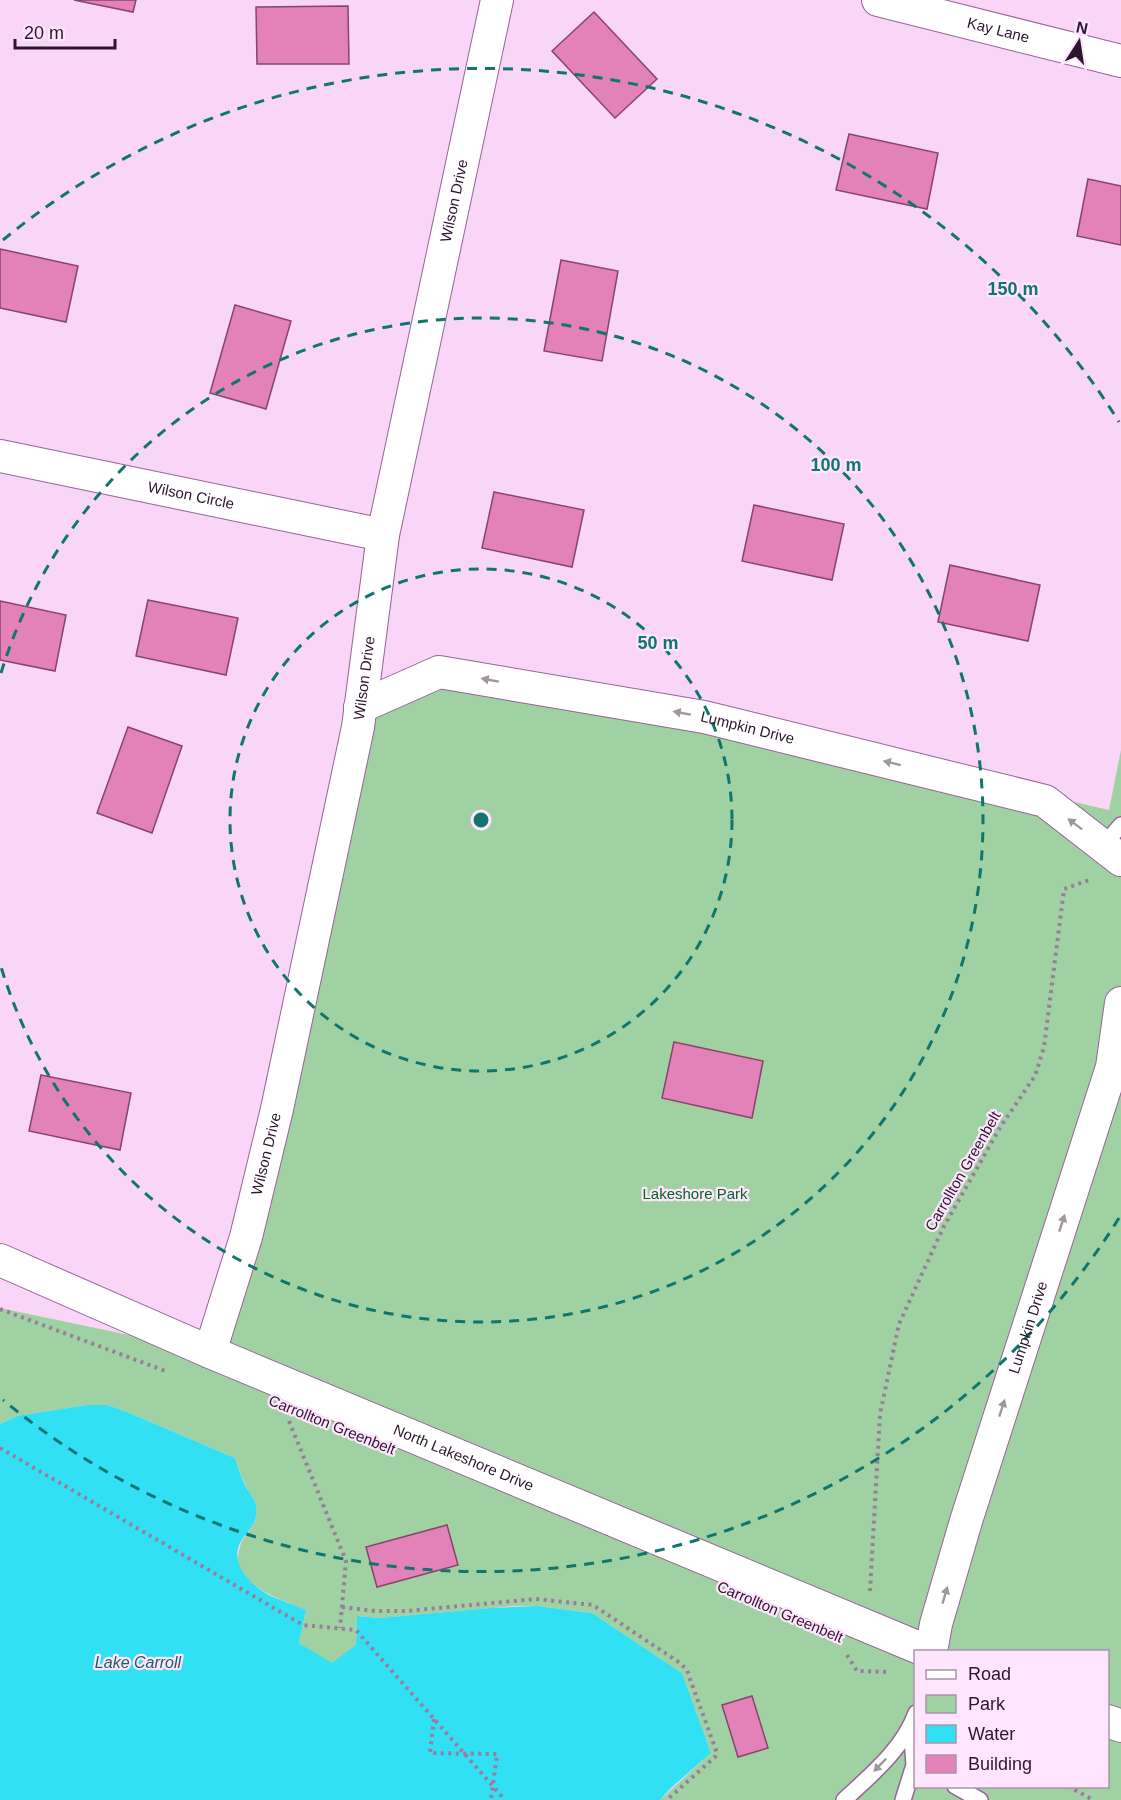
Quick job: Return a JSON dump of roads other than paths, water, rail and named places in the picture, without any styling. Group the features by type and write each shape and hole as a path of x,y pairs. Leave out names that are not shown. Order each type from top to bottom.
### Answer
{"street":[{"name":"Wilson Drive","path":"210,1352 267,1159 356,738 383,536 497,0"},
{"name":"Kay Lane","path":"878,0 1121,61"},
{"name":"Wilson Circle","path":"0,456 383,536"},
{"name":"Lumpkin Drive","path":"360,707 439,672 704,717 1045,801 1112,851"},
{"name":"Lumpkin Drive","path":"930,1650 966,1521 1112,1067 1121,1003"},
{"name":"North Lakeshore Drive","path":"0,1260 210,1352 925,1650"}],"lane":[{"path":"913,1720 914,1742"},
{"path":"843,1800 884,1763 913,1720"},
{"path":"903,1800 914,1768"},
{"path":"959,1788 980,1800"}],"water":[{"name":"Lake Carroll","path":"87,1405 108,1405 235,1458 255,1502 256,1510 254,1523 243,1538 237,1554 242,1570 253,1584 267,1594 306,1610 299,1643 332,1663 356,1645 357,1616 379,1618 537,1606 592,1613 682,1673 711,1753 660,1800 0,1800 0,1424 17,1416"}],"park label":[{"name":"Lakeshore Park","path":"695,1194"}]}
